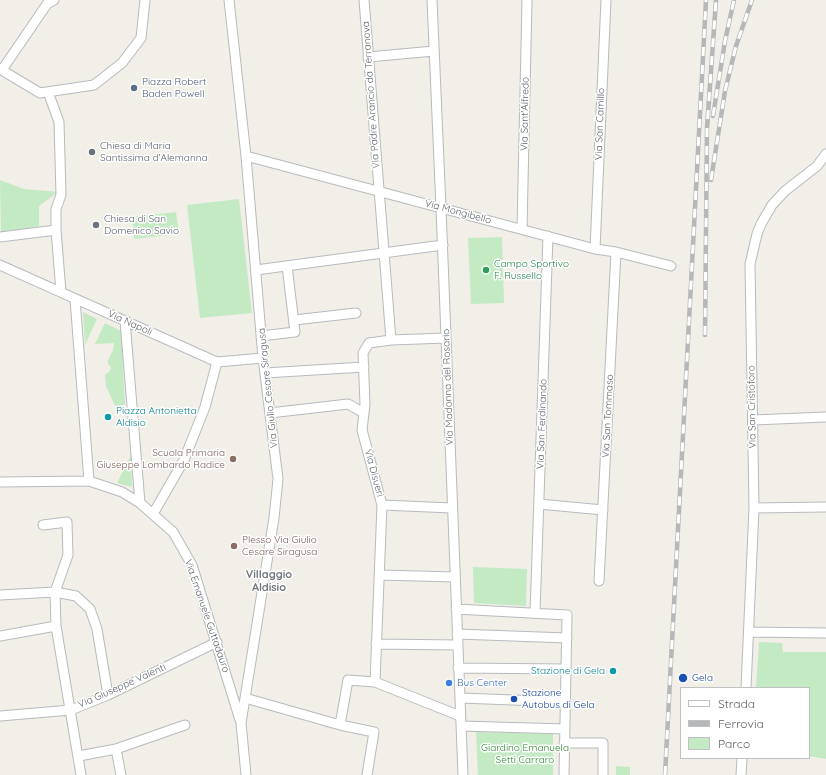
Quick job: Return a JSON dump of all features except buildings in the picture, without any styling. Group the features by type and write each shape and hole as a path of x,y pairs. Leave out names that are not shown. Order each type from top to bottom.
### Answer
{"street":[{"path":"54,0 47,4 1,69 40,93 94,85 122,63 141,38 144,0"},
{"name":"Via Giulio Cesare Siragusa","path":"229,0 246,156 263,358 278,479 274,518 241,723 246,775"},
{"name":"Via Padre Arancio da Terranova","path":"364,0 391,340"},
{"name":"Via Madonna del Rosario","path":"432,0 463,775"},
{"name":"Via Sant'Alfredo","path":"522,229 527,0"},
{"name":"Via San Camillo","path":"595,249 606,0"},
{"path":"368,57 434,51"},
{"path":"48,92 59,122 61,194 56,208 56,230 62,292"},
{"name":"Via San Cristoforo","path":"746,687 750,632 754,508 750,264 757,234 767,212 778,198 818,166 826,154"},
{"name":"Via Mongibello","path":"246,156 595,249 616,252 671,266"},
{"path":"0,237 56,230"},
{"name":"Via San Ferdinando","path":"535,613 548,236"},
{"path":"256,270 442,245"},
{"name":"Via San Tommaso","path":"599,581 616,252"},
{"name":"Via Napoli","path":"0,265 217,362 263,358"},
{"path":"261,336 295,332 287,266"},
{"path":"76,299 89,481"},
{"path":"294,320 356,313"},
{"path":"125,321 140,503"},
{"name":"Via Disueri","path":"375,682 382,505 362,430 365,404 363,354 369,343 391,340 446,338"},
{"path":"153,514 184,460 205,407 217,362"},
{"path":"265,373 364,367"},
{"path":"270,413 348,404 364,413"},
{"path":"752,420 826,417"},
{"name":"Via Emanuele Guttadauro","path":"0,482 89,481 122,492 140,503 173,532 192,565 241,723"},
{"path":"539,504 603,510"},
{"path":"382,505 452,508"},
{"path":"754,508 826,507"},
{"path":"43,525 67,522 68,555 55,592 56,626 81,775"},
{"path":"379,575 455,577"},
{"path":"0,595 55,592 76,596 90,609 98,629 108,695"},
{"path":"456,609 567,615 564,775"},
{"path":"0,636 56,626"},
{"path":"750,632 826,633"},
{"path":"457,634 566,638"},
{"name":"Via Giuseppe Valenti","path":"0,716 71,710 108,695 216,642"},
{"path":"376,644 458,645"},
{"path":"458,668 566,669"},
{"path":"340,725 348,680 375,682 460,721 565,729"},
{"path":"245,698 340,725 374,732 367,775"},
{"path":"460,698 566,702"},
{"path":"79,756 116,749 185,725"},
{"path":"564,742 603,743 603,775"},
{"path":"116,749 121,775"},
{"path":"741,775 742,759"}],"green space":[{"path":"0,180 24,189 58,192 39,206 39,226 1,233"},
{"path":"239,199 252,313 200,318 187,205"},
{"path":"176,212 179,234 134,239 132,217"},
{"name":"Campo Sportivo F. Russello","path":"502,237 504,303 471,304 468,238"},
{"path":"83,312 97,319 85,345"},
{"path":"105,323 121,331 125,405 115,406 106,386 105,375 110,371 111,367 108,364 108,360 113,350 114,343 95,344"},
{"path":"131,455 132,487 117,483"},
{"path":"473,567 527,569 526,606 474,603"},
{"path":"759,642 782,643 783,652 826,652 826,759 810,756 810,687 756,687"},
{"name":"Giardino Emanuela Setti Carraro","path":"476,732 553,734 553,775 478,775"},
{"path":"616,766 630,767 630,775 616,775"}],"railway":[{"path":"665,775 706,0"},
{"path":"705,335 707,128 716,0"},
{"path":"713,116 725,41 734,0"},
{"path":"711,180 725,91 736,46 752,0"}],"place":[{"name":"Piazza Robert Baden Powell","path":"134,88"},
{"name":"Chiesa di Maria Santissima d'Alemanna","path":"92,152"},
{"name":"Chiesa di San Domenico Savio","path":"96,225"},
{"name":"Campo Sportivo F. Russello","path":"486,270"},
{"name":"Piazza Antonietta Aldisio","path":"108,417"},
{"name":"Scuola Primaria Giuseppe Lombardo Radice","path":"233,459"},
{"name":"Plesso Via Giulio Cesare Siragusa","path":"234,546"},
{"name":"Stazione di Gela","path":"613,671"},
{"name":"Gela","path":"683,678"},
{"name":"Bus Center","path":"449,683"},
{"name":"Stazione Autobus di Gela","path":"514,699"}],"district":[{"name":"Villaggio Aldisio","path":"269,581"}]}
